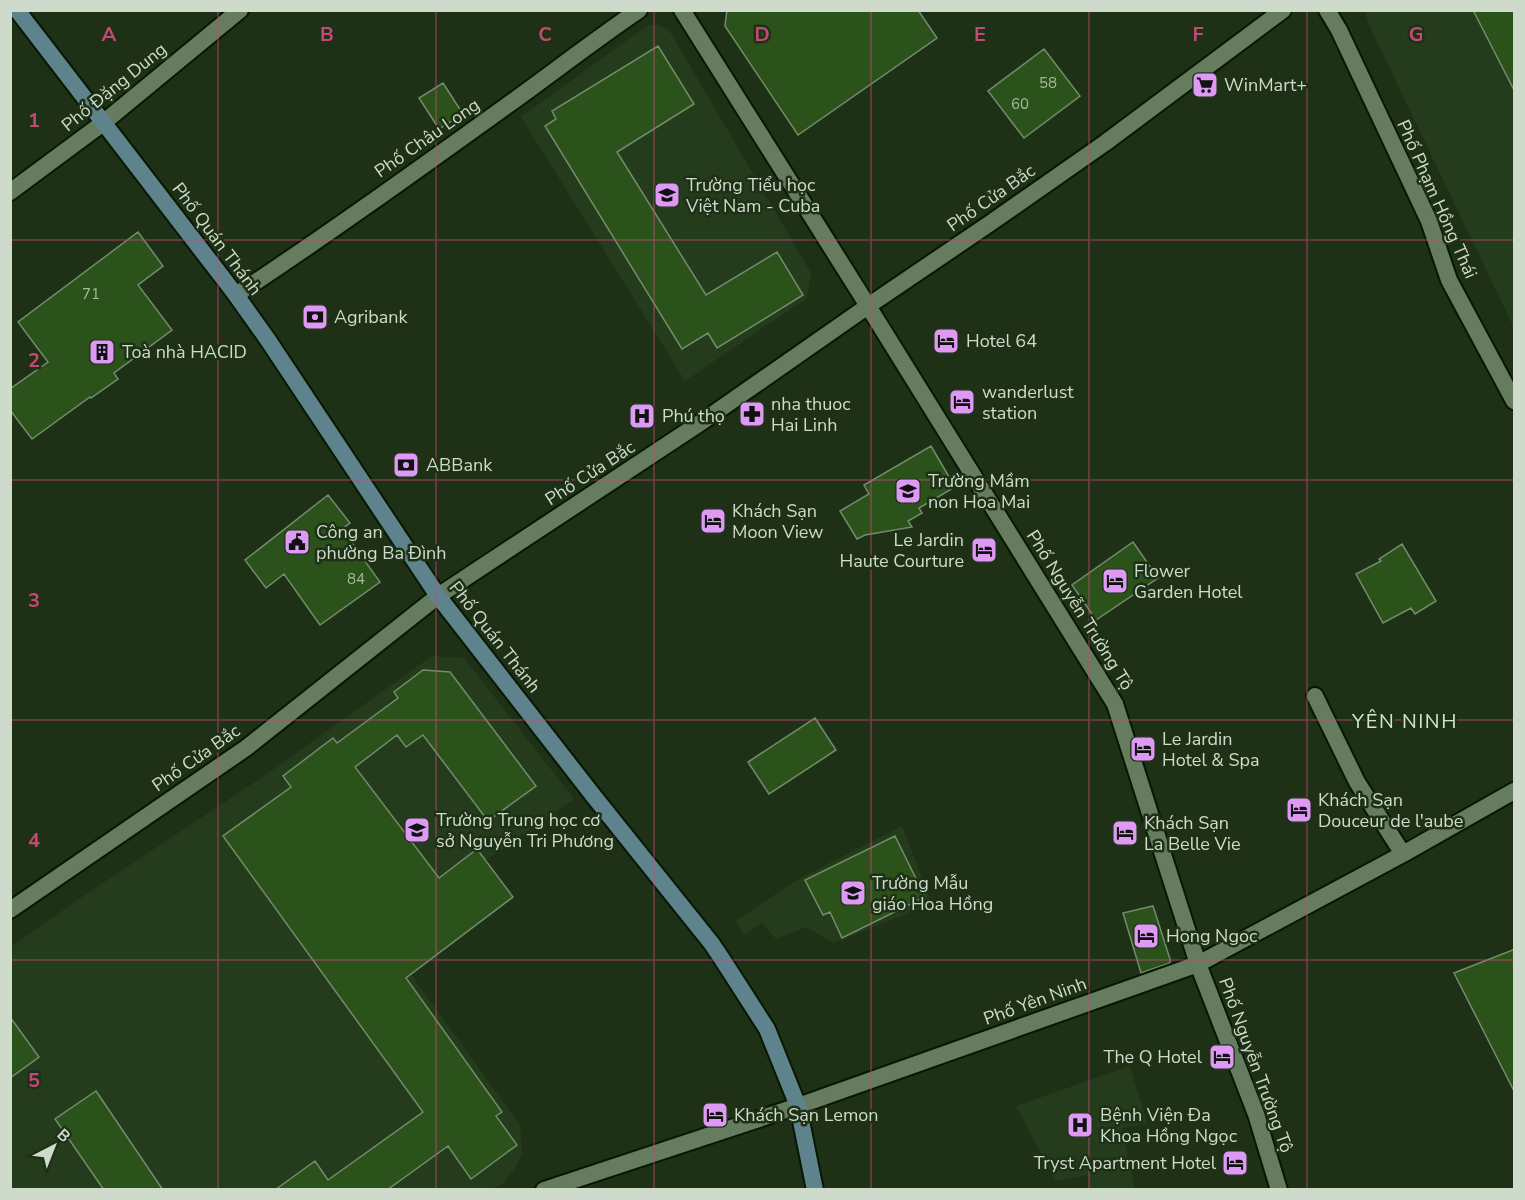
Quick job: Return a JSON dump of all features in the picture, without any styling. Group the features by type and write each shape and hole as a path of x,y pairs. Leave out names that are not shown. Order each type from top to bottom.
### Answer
{"main road":[{"name":"Phố Quán Thánh","path":"17,10 236,295 438,596 712,944 767,1029 798,1106 815,1190"}],"street":[{"name":"Phố Đặng Dung","path":"10,192 103,123 240,10"},
{"name":"Phố Châu Long","path":"236,295 488,120 639,10"},
{"name":"Phố Nguyễn Trường Tộ","path":"682,10 1115,704 1198,964 1256,1114 1279,1190"},
{"name":"Phố Cửa Bắc","path":"10,910 246,748 438,596 703,421 989,224 1105,143 1283,10"},
{"name":"Phố Phạm Hồng Thái","path":"1327,10 1339,30 1429,221 1449,279 1515,401"},
{"path":"1315,696 1357,782 1403,854"},
{"name":"Phố Yên Ninh","path":"544,1190 798,1106 1198,964 1515,791"}],"shaded area":[{"path":"1364,10 1514,11 1514,328 1370,27"},
{"name":"Trường Tiểu học Việt Nam - Cuba","path":"648,25 659,25 669,30 811,273 807,298 685,381 521,117"},
{"path":"432,656 464,658 574,799 486,860 513,897 410,973 520,1125 522,1155 514,1170 503,1183 492,1189 11,1189 10,947 264,776"},
{"name":"Trường Mẫu giáo Hoa Hồng","path":"902,826 932,904 833,943 806,927 776,939 762,923 744,935 736,921 795,881"},
{"name":"Bệnh Viện Đa Khoa Hồng Ngọc","path":"1130,1066 1147,1123 1122,1128 1135,1189 1089,1189 1089,1175 1055,1181 1016,1106"}],"building":[{"path":"727,10 918,10 937,38 798,135 725,26"},
{"path":"1473,10 1515,10 1515,92"},
{"path":"658,46 694,104 617,152 706,295 777,252 803,295 717,348 708,333 682,349 545,126 556,119 552,111"},
{"path":"1044,49 1080,96 1024,138 988,91"},
{"path":"443,83 463,114 439,129 419,98"},
{"path":"138,232 163,266 138,285 172,330 114,373 118,379 32,439 10,410 10,389 48,362 18,322"},
{"name":"Trường Mầm non Hoa Mai","path":"931,446 955,487 919,508 922,513 908,521 912,527 865,535 857,539 840,511 869,494 864,485"},
{"path":"328,495 350,523 342,529 380,582 320,625 284,574 266,588 245,560"},
{"name":"Flower Garden Hotel","path":"1133,542 1158,578 1096,620 1072,585"},
{"path":"1402,544 1436,601 1415,614 1411,608 1383,623 1356,574 1381,561 1379,559"},
{"path":"423,670 450,672 536,786 488,821 423,735 406,747 397,735 355,767 439,878 477,849 513,897 406,978 502,1112 496,1116 517,1145 471,1179 448,1146 387,1190 275,1190 315,1161 328,1180 423,1112 223,836 291,787 283,776 333,738 337,743 398,698 394,692"},
{"path":"815,718 836,750 769,794 748,762"},
{"path":"895,836 925,897 842,938 830,912 823,915 805,880"},
{"name":"Hong Ngoc","path":"1153,906 1170,963 1141,973 1123,913"},
{"path":"1515,949 1515,1093 1454,973"},
{"path":"10,1017 39,1057 10,1078"},
{"path":"96,1091 163,1190 104,1190 55,1119"}],"place":[{"name":"WinMart+","path":"1205,85"},
{"name":"Trường Tiểu học Việt Nam - Cuba","path":"667,195"},
{"name":"Agribank","path":"315,317"},
{"name":"Hotel 64","path":"946,341"},
{"name":"Toà nhà HACID","path":"102,352"},
{"name":"wanderlust station","path":"962,402"},
{"name":"nha thuoc Hai Linh","path":"752,414"},
{"name":"Phú thọ","path":"642,416"},
{"name":"ABBank","path":"406,465"},
{"name":"Trường Mầm non Hoa Mai","path":"908,491"},
{"name":"Khách Sạn Moon View","path":"713,521"},
{"name":"Công an phường Ba Đình","path":"297,542"},
{"name":"Le Jardin Haute Courture","path":"984,550"},
{"name":"Flower Garden Hotel","path":"1115,581"},
{"name":"Le Jardin Hotel & Spa","path":"1143,749"},
{"name":"Khách Sạn Douceur de l'aube","path":"1299,810"},
{"name":"Trường Trung học cơ sở Nguyễn Tri Phương","path":"417,830"},
{"name":"Khách Sạn La Belle Vie","path":"1125,833"},
{"name":"Trường Mẫu giáo Hoa Hồng","path":"853,893"},
{"name":"Hong Ngoc","path":"1146,936"},
{"name":"The Q Hotel","path":"1222,1057"},
{"name":"Khách Sạn Lemon","path":"715,1115"},
{"name":"Bệnh Viện Đa Khoa Hồng Ngọc","path":"1080,1125"},
{"name":"Tryst Apartment Hotel","path":"1235,1163"}],"district":[{"name":"YÊN NINH","path":"1405,721"}]}
